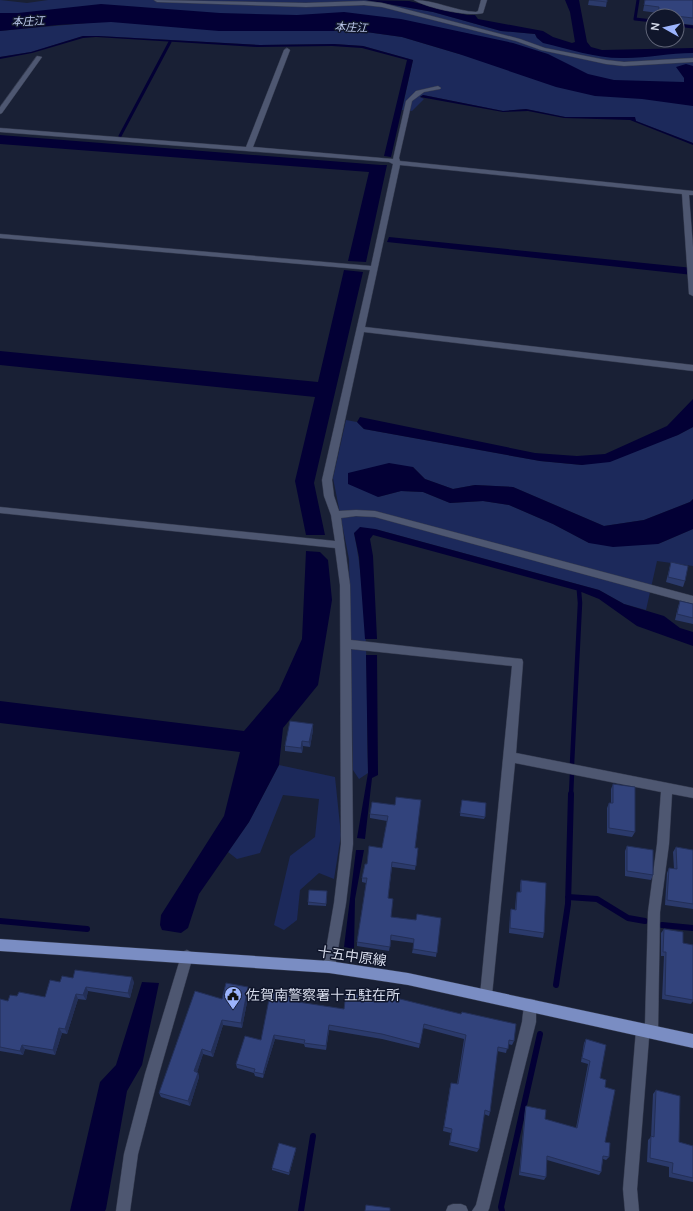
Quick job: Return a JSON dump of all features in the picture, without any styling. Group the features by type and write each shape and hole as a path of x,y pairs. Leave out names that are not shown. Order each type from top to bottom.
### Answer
{"main road":[{"name":"十五中原線","path":"0,945 187,956 330,967 408,979 693,1041"}],"street":[{"path":"157,0 306,5 364,3 437,18 518,40 543,49 606,62 624,64 693,60"},
{"path":"418,0 461,12 478,14 481,12 484,0"},
{"path":"250,149 287,50"},
{"path":"0,112 38,57"},
{"path":"330,967 340,903 346,844 345,585 336,515 329,496 327,480 397,163 396,158 409,101 413,95 422,90 438,88"},
{"path":"0,130 390,160 397,163 693,192"},
{"path":"684,192 693,294"},
{"path":"0,236 373,268"},
{"path":"360,329 693,368"},
{"path":"0,510 341,545"},
{"path":"336,515 356,513 375,514 693,600"},
{"path":"345,644 518,662 486,995"},
{"path":"510,757 693,793"},
{"path":"632,1211 630,1190 654,960 654,912 663,844 667,788"},
{"path":"124,1211 131,1154 152,1074 187,956"},
{"path":"479,1211 482,1209 492,1172 529,1022 530,1005"},
{"path":"453,1211 460,1211"}],"shaded area":[{"path":"0,0 27,3 48,0 366,0 433,12 501,31 535,34 537,38 625,58 671,53 693,53 693,85 611,84 466,33 0,18"},
{"path":"130,19 316,31 359,31 402,37 459,54 693,100 693,143 636,121 634,117 565,117 526,109 503,111 423,95 420,97 424,99 412,111 402,110 413,60 363,46 334,44 260,45 83,36 31,52 0,57 0,31"},
{"path":"346,420 357,422 364,429 540,461 582,465 678,435 693,427 693,499 690,502 644,520 604,526 513,487 475,485 453,489 425,479 413,467 378,497 401,491 423,492 450,503 483,501 509,505 553,524 589,543 658,544 693,529 693,566 657,561 646,610 624,604 599,590 375,529 354,533 363,593 367,683 368,773 359,779 353,770 349,559 333,478"},
{"path":"279,765 335,777 341,835 334,879 319,873 300,890 297,920 284,930 274,925 290,856 315,837 319,799 283,795 260,853 237,859 228,852 249,822"}],"water":[{"path":"366,0 409,1 467,15 475,15 478,19 543,31 553,37 572,43 575,42 570,12 565,0 579,0 587,42 591,47 602,50 693,48 693,53 625,58 604,57 543,43 535,34 501,31 433,12"},
{"name":"本庄江","path":"101,4 220,13 297,15 344,12 401,19 513,43 548,54 588,74 614,80 684,82 684,78 676,67 686,64 693,66 693,106 642,99 595,96 556,87 459,54 402,37 359,31 219,31 111,22 58,25 0,31 0,13 18,13"},
{"path":"83,36 260,45 334,44 363,46 413,60 391,157 384,156 407,60 362,48 332,46 257,47 96,37 83,38 32,53 0,59 0,57 31,52"},
{"path":"423,95 503,111 526,109 565,117 635,117 636,121 693,143 693,145 630,120 564,118 528,111 503,112 420,97"},
{"path":"0,135 387,165 366,262 348,261 369,172 0,144"},
{"path":"389,237 693,268 693,275 387,242"},
{"path":"344,270 363,272 314,483 325,535 306,535 295,481 315,397 0,365 0,351 318,382"},
{"path":"693,399 693,427 678,435 610,462 582,465 540,461 364,429 357,422 360,417 535,453 577,456 605,454 667,426"},
{"path":"389,463 413,467 425,479 453,489 475,485 513,487 604,526 644,520 690,502 693,499 693,529 658,544 613,547 589,543 553,524 509,505 483,501 450,503 423,492 401,491 378,497 348,484 348,473"},
{"path":"360,527 375,529 599,590 624,604 664,616 680,628 693,632 693,646 637,626 599,599 579,591 373,535 370,539 373,556 377,639 365,639 359,557 354,533"},
{"path":"306,551 320,552 328,560 332,600 318,685 283,728 279,765 249,822 199,894 188,928 181,933 162,930 160,925 161,915 224,816 240,752 0,723 0,701 244,731 279,690 302,639"},
{"path":"366,655 377,655 378,775 372,778 365,839 357,838 368,773"},
{"path":"356,850 364,850 355,899 354,949 344,947"},
{"path":"142,982 159,983 142,1065 127,1091 106,1209 105,1211 70,1211 100,1082 116,1065"}],"building":[{"path":"589,0 607,0 607,2"},
{"path":"645,0 693,0 693,18 685,17 685,8 659,8 644,5"},
{"path":"671,562 688,566 685,581 668,577"},
{"path":"680,601 693,604 693,618 677,614"},
{"path":"290,721 313,724 309,742 302,741 301,748 285,746"},
{"path":"613,784 635,787 635,832 609,828 609,803 613,803"},
{"path":"396,797 421,800 415,848 418,848 416,866 392,862 388,898 393,899 391,917 416,920 417,914 441,918 437,953 413,949 414,939 391,935 390,947 357,942 367,878 362,878 365,864 367,864 369,846 382,848 388,816 370,814 372,802 395,805"},
{"path":"462,800 486,803 485,817 460,813"},
{"path":"627,846 653,850 653,875 627,871"},
{"path":"676,847 693,850 693,904 667,900 669,868 677,869"},
{"path":"521,880 546,883 544,933 510,928 511,909 516,910 517,892 521,892"},
{"path":"309,890 327,891 326,904 308,902"},
{"path":"664,929 683,932 683,943 693,945 693,1000 665,995 666,952 663,952"},
{"path":"75,970 132,977 128,993 86,987 83,995 76,994 65,1029 59,1028 53,1050 22,1045 20,1051 0,1047 0,999 8,1001 10,995 17,996 19,992 45,997 50,980 60,982 62,976 73,978"},
{"path":"226,983 248,987 241,1023 222,1020 211,1052 202,1049 194,1071 198,1073 188,1101 159,1093 195,991 222,999"},
{"path":"271,989 299,994 298,1002 344,1009 346,993 395,1001 396,998 461,1014 462,1012 516,1024 514,1041 509,1040 508,1049 498,1047 490,1112 485,1110 479,1149 450,1142 452,1129 444,1127 451,1083 458,1084 466,1035 424,1024 420,1044 382,1034 329,1025 326,1046 304,1043 305,1040 274,1035 263,1074 254,1072 255,1069 236,1064 245,1036 261,1040"},
{"path":"586,1039 606,1045 600,1078 606,1080 605,1087 615,1090 605,1142 610,1143 609,1157 603,1156 601,1172 547,1156 546,1177 520,1172 526,1106 546,1110 545,1119 577,1128 590,1061 582,1058"},
{"path":"656,1090 680,1096 679,1142 693,1146 693,1178 672,1173 673,1163 650,1158 651,1136 654,1137"},
{"path":"279,1143 296,1148 289,1173 272,1168"},
{"path":"366,1205 390,1208 390,1211 365,1211"}],"waterway":[{"path":"638,0 635,19 645,20"},
{"path":"685,26 693,27"},
{"path":"120,136 170,42"},
{"path":"572,764 580,603 579,591"},
{"path":"571,795 572,774"},
{"path":"568,897 571,794"},
{"path":"556,985 568,897"},
{"path":"568,897 597,899 628,918 645,921"},
{"path":"0,921 87,929"},
{"path":"662,925 693,928"},
{"path":"502,1211 501,1207 540,1034"},
{"path":"301,1211 313,1136"}],"place":[{"name":"佐賀南警察署十五駐在所","path":"233,1010"}]}
